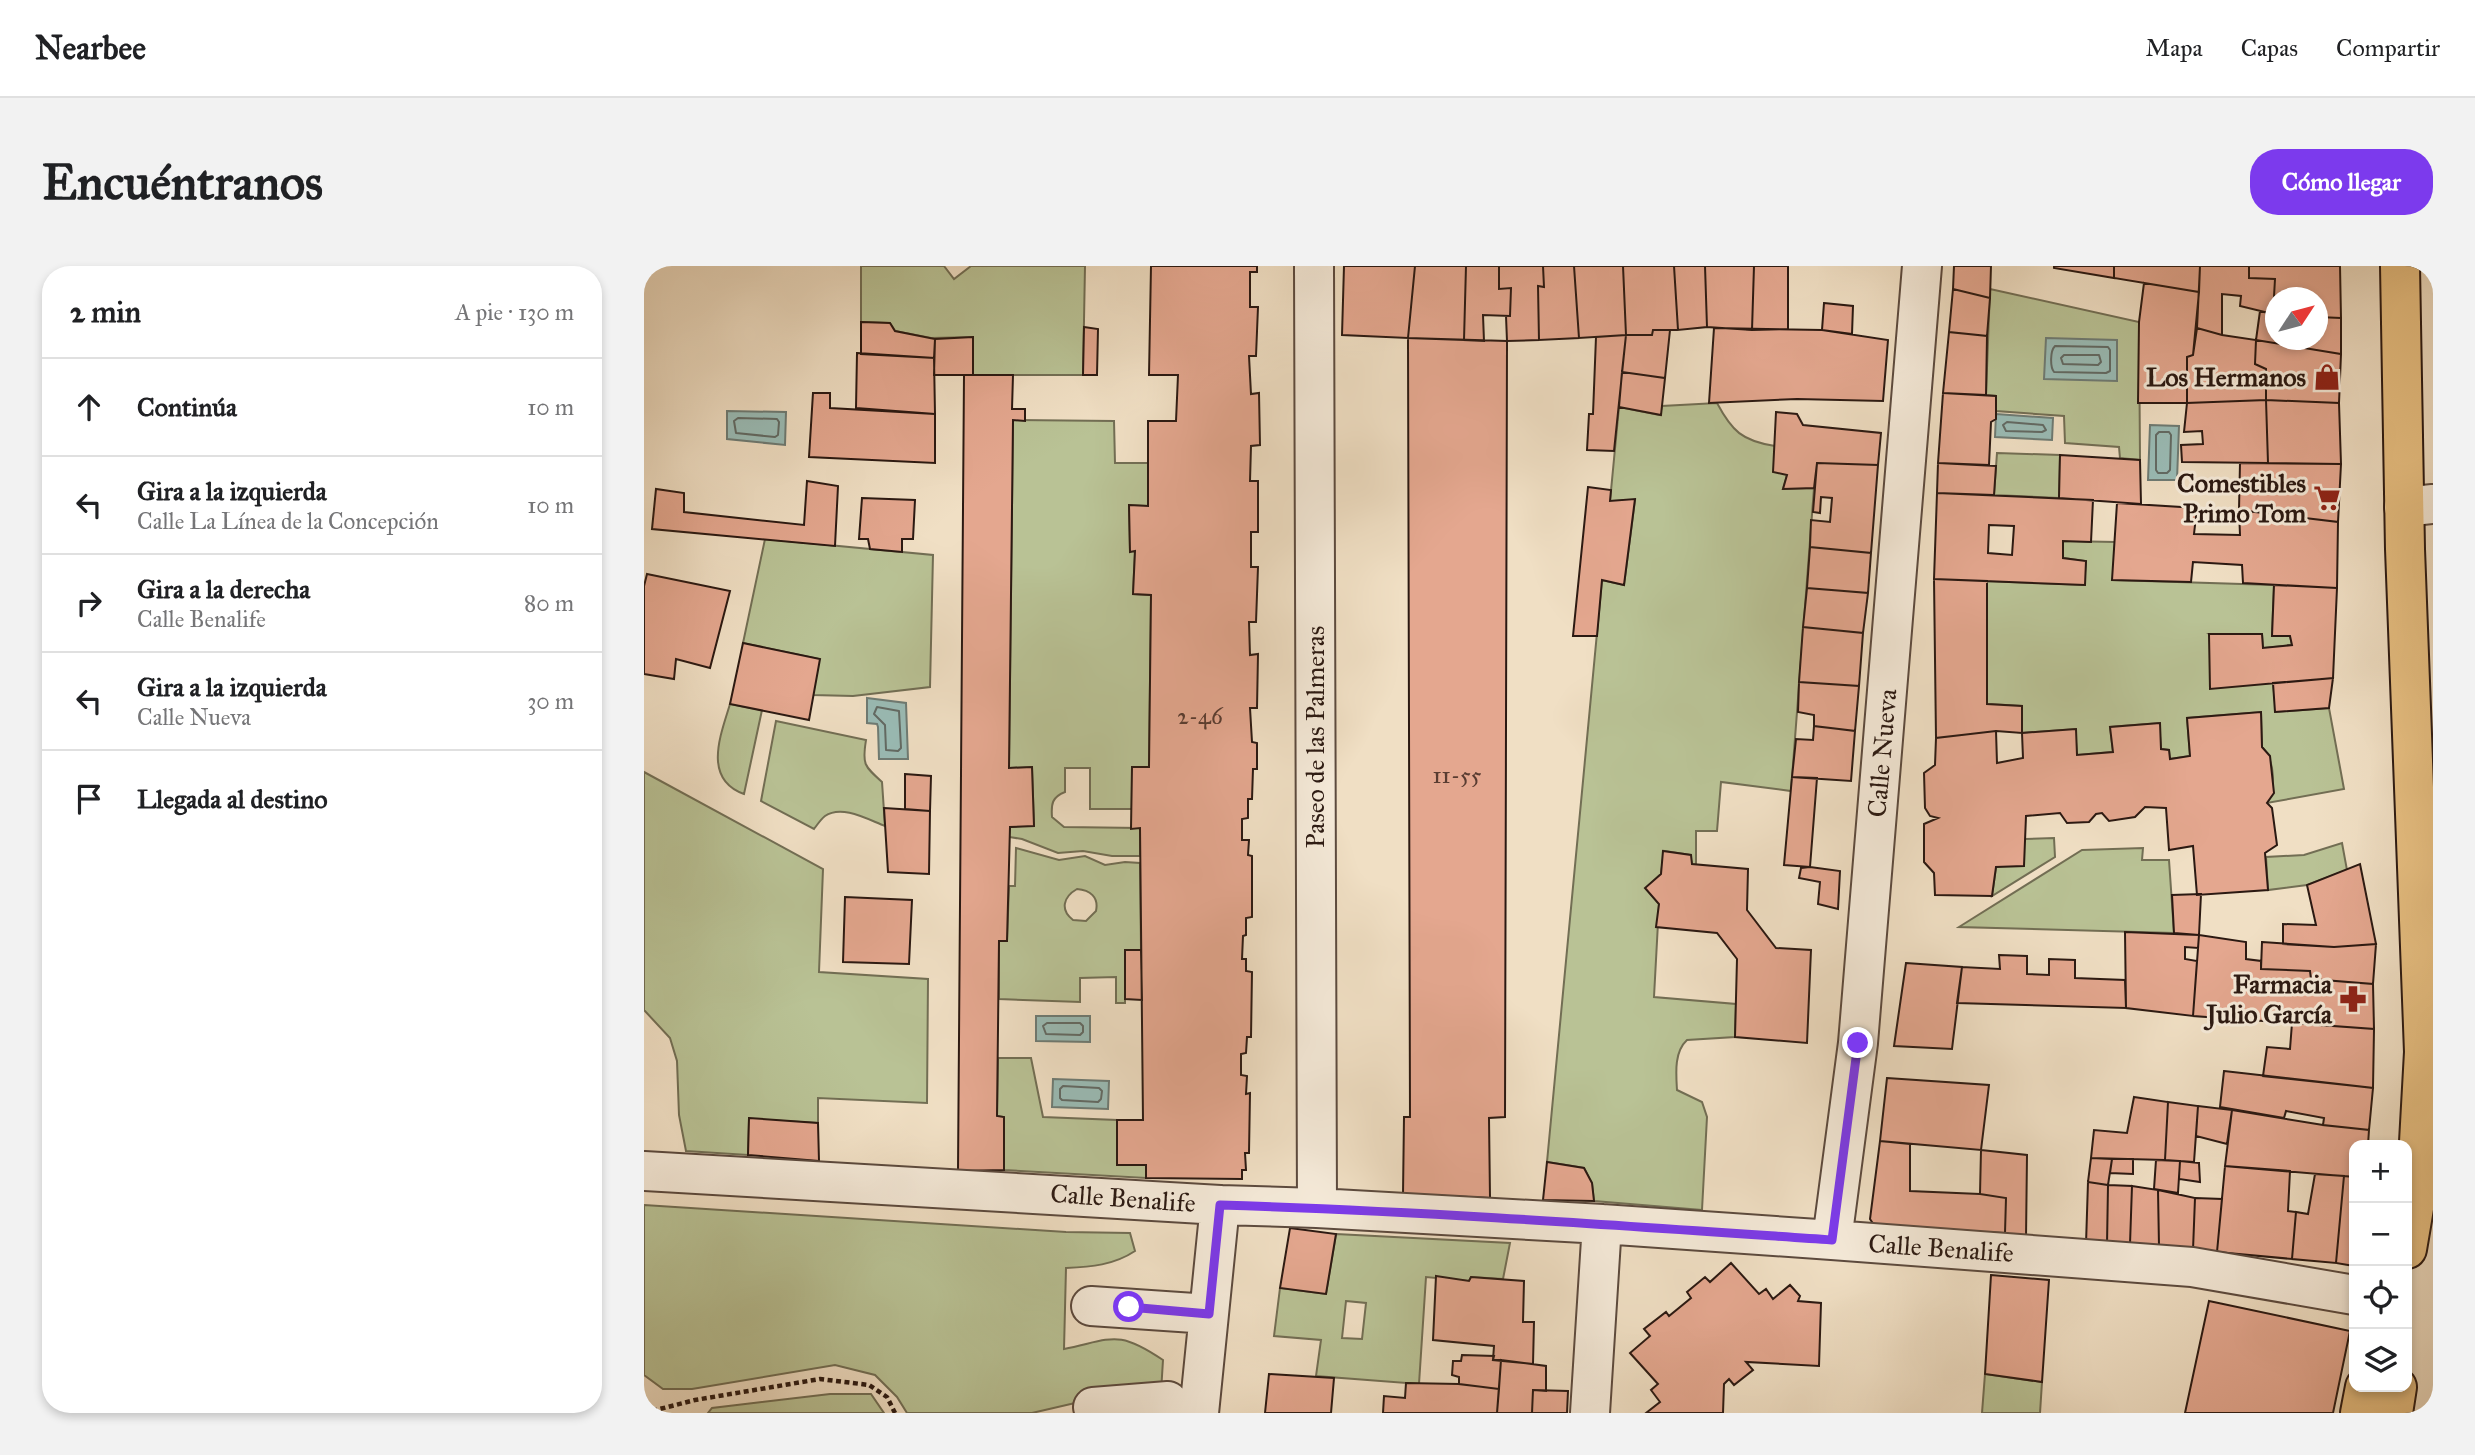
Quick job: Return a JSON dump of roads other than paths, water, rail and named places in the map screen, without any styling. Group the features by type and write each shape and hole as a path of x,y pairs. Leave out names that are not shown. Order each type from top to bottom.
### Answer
{"highway":[{"path":"2400,266 2419,506 2424,1196 2412,1233"},
{"path":"2360,1413 2364,1392"},
{"path":"2393,1413 2397,1392"}],"street":[{"name":"Paseo de las Palmeras","path":"1314,266 1317,1208"},
{"name":"Calle Nueva","path":"1832,1240 1858,1043 1922,266"},
{"name":"Calle Benalife","path":"644,1171 1220,1205 1602,1224 1832,1240 2192,1267 2349,1294"},
{"path":"1199,1413 1220,1205"},
{"path":"1590,1413 1602,1224"},
{"path":"1091,1306 1209,1314"},
{"path":"1093,1407 1168,1401 1167,1413"}],"water":[{"path":"2046,338 2117,340 2117,381 2044,379"},
{"path":"727,411 786,412 785,445 727,439"},
{"path":"1996,414 2053,418 2052,440 1995,437"},
{"path":"2150,425 2179,426 2177,480 2148,480"},
{"path":"867,698 906,703 908,759 879,759 878,727 877,724 867,723"},
{"path":"1036,1016 1090,1016 1090,1042 1036,1041"},
{"path":"1053,1079 1109,1081 1108,1109 1052,1107"}],"place":[{"name":"Los Hermanos","path":"2327,377"},
{"name":"Comestibles Primo Tom","path":"2327,498"},
{"name":"Farmacia Julio García","path":"2353,999"}]}
